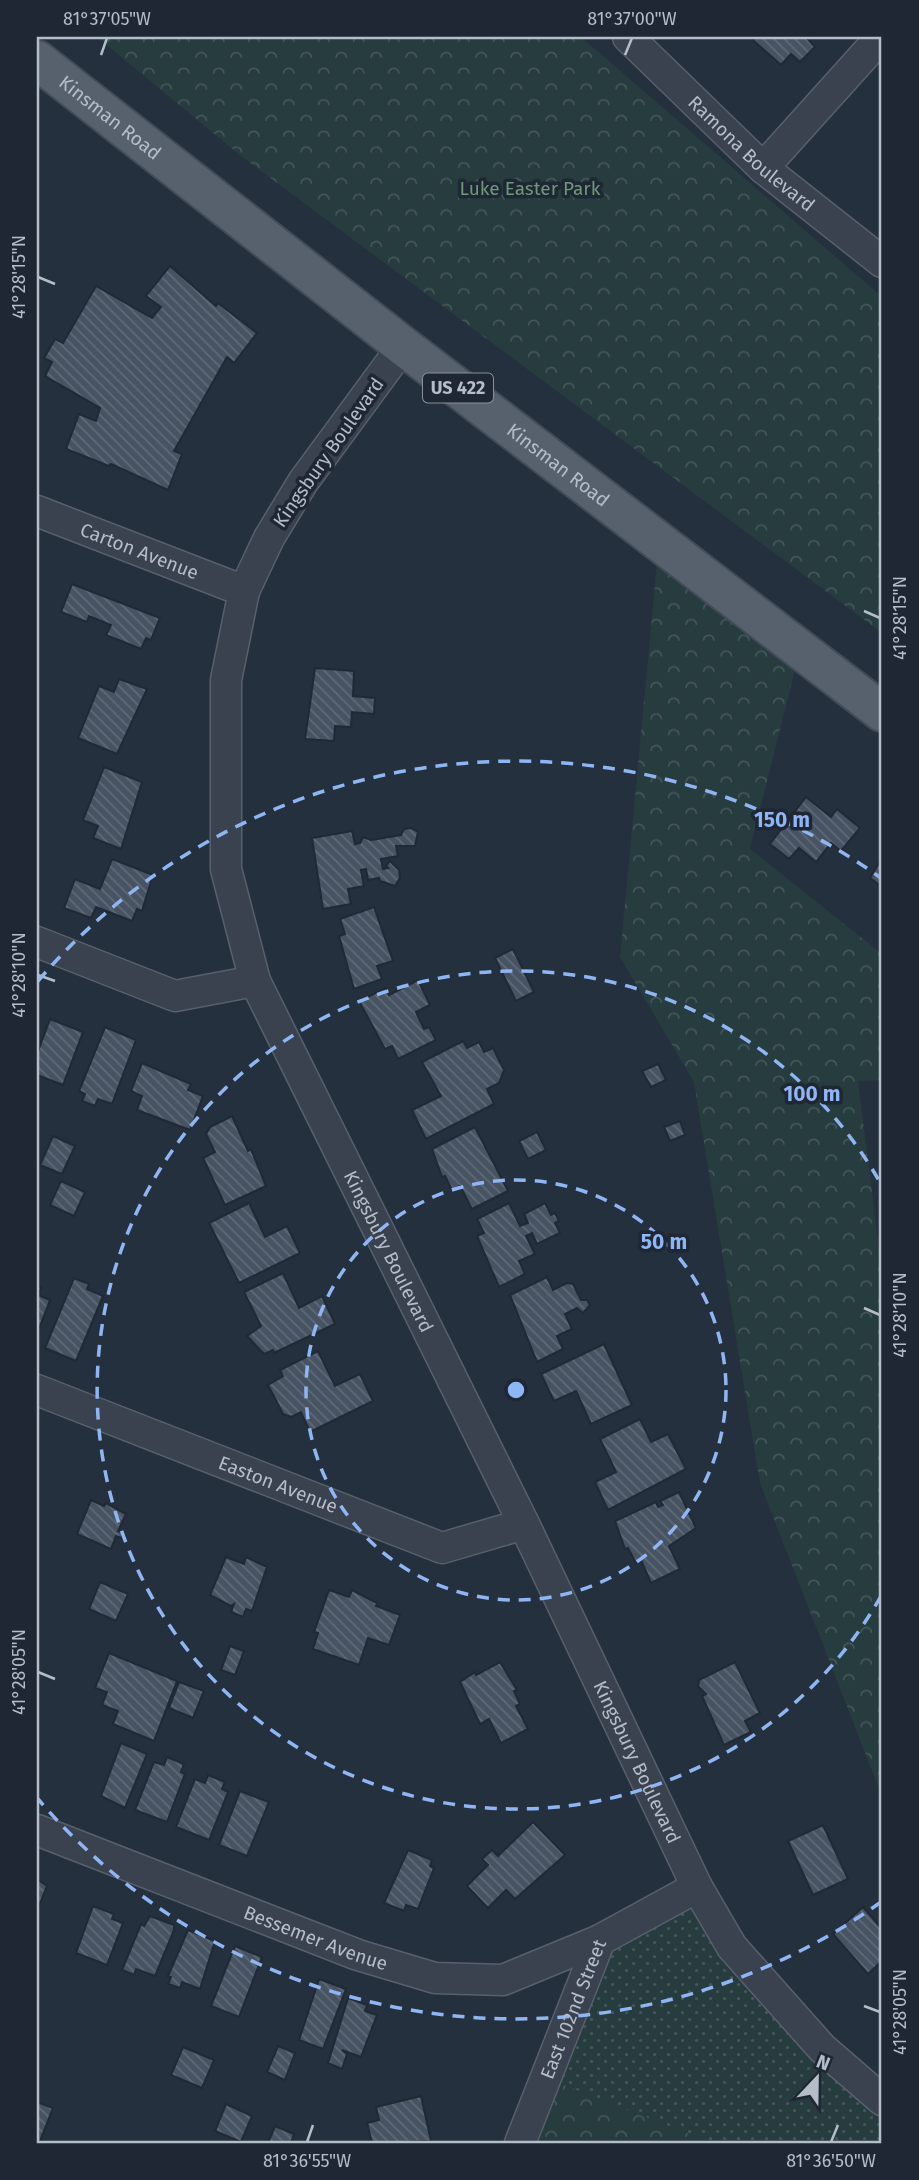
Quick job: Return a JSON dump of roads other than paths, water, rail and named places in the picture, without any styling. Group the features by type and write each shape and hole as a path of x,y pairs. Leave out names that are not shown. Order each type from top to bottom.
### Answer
{"main road":[{"name":"Kinsman Road","path":"37,60 403,346 882,712"}],"street":[{"name":"Ramona Boulevard","path":"628,37 764,169 882,262"},
{"path":"764,169 881,37"},
{"name":"Kingsbury Boulevard","path":"403,346 303,482 269,538 244,591 226,680 226,869 256,981 524,1524 697,1886 732,1947 822,2048 882,2100"},
{"name":"Carton Avenue","path":"37,511 244,591"},
{"path":"37,942 176,996 256,981"},
{"name":"Easton Avenue","path":"37,1390 442,1548 524,1524"},
{"name":"Bessemer Avenue","path":"37,1830 358,1955 435,1978 503,1980 600,1940"},
{"name":"East 102nd Street","path":"520,2143 600,1940 697,1886"}],"park label":[{"name":"Luke Easter Park","path":"530,188"}]}
